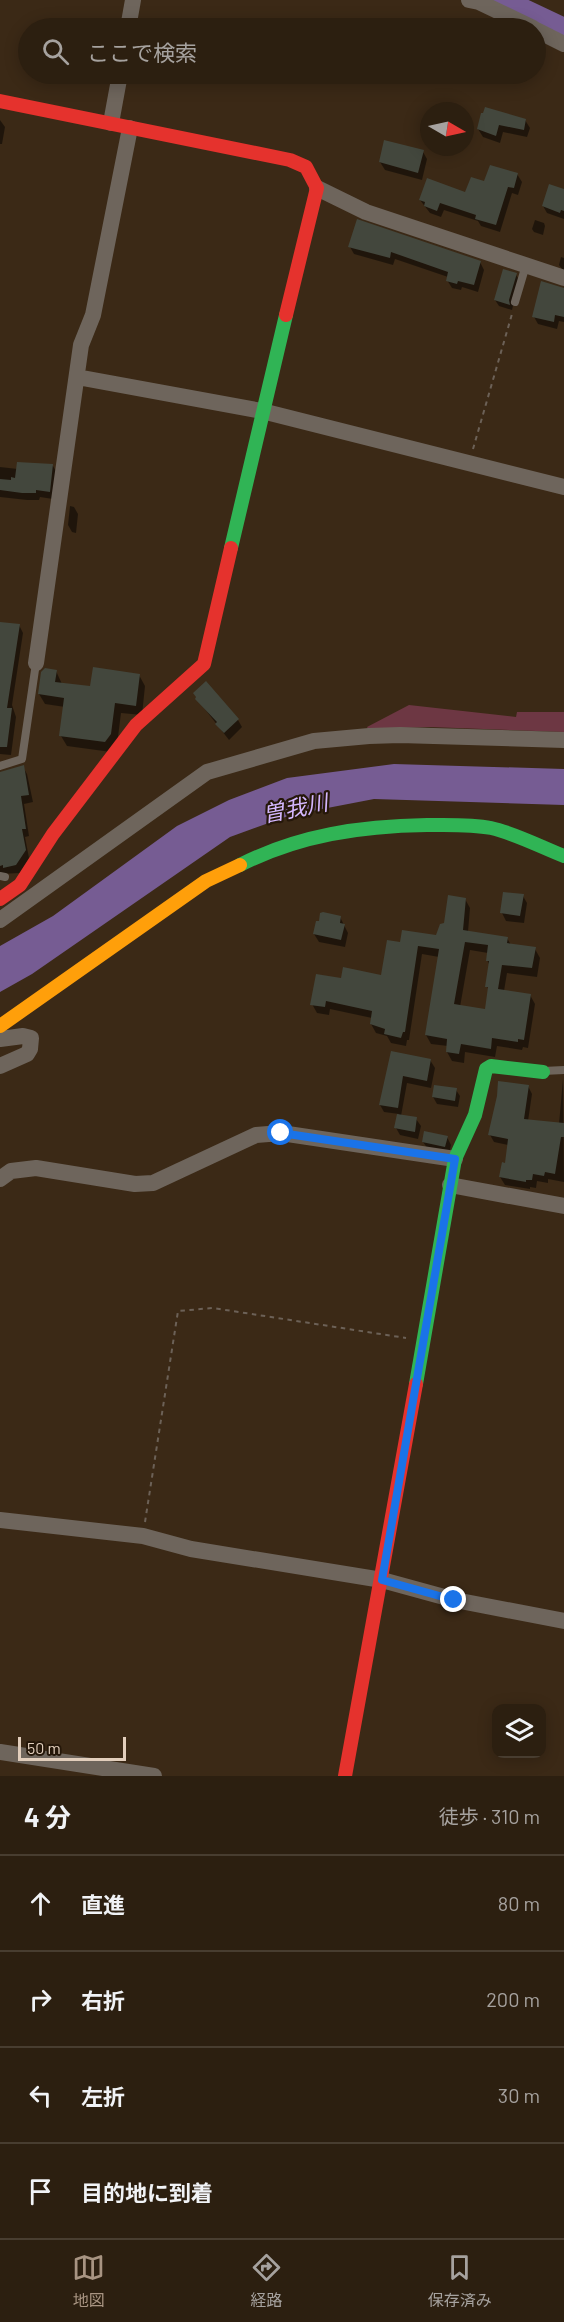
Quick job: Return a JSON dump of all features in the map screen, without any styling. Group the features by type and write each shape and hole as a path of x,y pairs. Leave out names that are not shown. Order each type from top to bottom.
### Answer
{"street":[{"path":"130,18 133,0"},
{"path":"469,0 479,2 512,18"},
{"path":"546,35 564,44"},
{"path":"111,123 118,84"},
{"path":"0,101 290,160 306,167 317,188 366,212 564,278"},
{"path":"36,663 81,345 93,315 130,128"},
{"path":"0,899 6,883 53,834 136,725 204,664 262,411 317,188"},
{"path":"77,377 262,411 564,487"},
{"path":"0,920 207,772 314,741 400,735 564,740"},
{"path":"0,1026 206,881 263,853 316,836 383,826 447,825 492,828 564,856"},
{"path":"6,883 73,866"},
{"path":"0,1039 23,1036 31,1038 27,1054 0,1066"},
{"path":"345,1776 382,1580 455,1159 475,1115 486,1069 491,1066 543,1071"},
{"path":"0,1179 11,1171 36,1168 135,1184 153,1183 256,1135 281,1133 455,1159"},
{"path":"450,1185 564,1206"},
{"path":"0,1520 143,1536 191,1549 382,1580 454,1600 564,1621"},
{"path":"0,1752 154,1776"}],"lane":[{"path":"515,302 526,265"},
{"path":"0,766 22,759 36,663"},
{"path":"543,1071 564,1070"}],"path":[{"path":"469,463 515,302"},
{"path":"143,1536 178,1311 213,1308 423,1341"}],"shaded area":[{"path":"409,705 516,717 517,712 564,712 564,732 430,727 368,729 367,727"}],"water":[{"name":"曽我川","path":"394,764 564,769 564,805 374,799 291,815 230,837 32,974 0,992 0,946 53,916 177,826 229,800 287,778"}],"building":[{"path":"485,107 526,119 524,130 499,125 496,136 477,129"},
{"path":"384,140 420,149 420,156 422,156 418,173 379,162"},
{"path":"490,165 518,173 514,188 508,187 496,225 475,219 476,215 440,203 437,211 424,206 425,202 419,200 427,178 465,192 471,177 484,181"},
{"path":"549,184 564,189 564,211 561,210 560,213 542,206"},
{"path":"357,219 481,261 474,285 446,281 448,272 391,252 390,258 348,247"},
{"path":"503,269 517,273 509,300 510,305 494,300"},
{"path":"541,281 564,288 564,317 555,315 554,322 532,317"},
{"path":"17,462 53,464 50,492 36,490 36,493 22,493 0,490 0,479 15,478"},
{"path":"0,622 20,624 7,708 12,708 7,747 0,747"},
{"path":"93,667 140,674 136,706 115,703 111,734 105,742 59,736 64,698 38,694 41,672 45,668 57,670 55,682 90,686"},
{"path":"206,681 239,719 224,733 215,724 217,722 195,699 193,693"},
{"path":"24,765 29,795 21,796 26,829 22,829 26,850 16,865 3,868 3,865 0,866 0,772"},
{"path":"503,892 524,894 520,916 500,913"},
{"path":"448,895 466,898 463,930 508,937 507,943 536,947 532,968 502,965 498,989 531,994 524,1040 518,1039 518,1042 492,1038 491,1049 461,1044 459,1054 446,1052 447,1039 425,1035 439,949 418,946 405,1032 401,1038 384,1034 385,1029 370,1024 372,1011 326,1001 325,1007 310,1005 316,974 341,978 343,967 381,975 387,940 400,942 402,930 436,935 440,924 444,923","holes":["465,942 488,945 486,961 489,961 485,987 488,987 485,1009 454,1004"]},
{"path":"320,913 341,916 340,923 345,924 341,940 313,934 316,921 319,921"},
{"path":"391,1051 431,1059 427,1081 403,1076 398,1108 379,1105"},
{"path":"498,1081 529,1085 524,1119 564,1123 564,1137 561,1137 555,1174 545,1172 544,1176 533,1174 532,1180 526,1180 526,1182 499,1177 502,1162 505,1163 508,1139 488,1135"},
{"path":"434,1085 457,1088 455,1101 432,1097"},
{"path":"397,1114 417,1117 415,1132 394,1128"},
{"path":"424,1131 448,1136 445,1147 422,1142"}],"waterway":[{"path":"498,0 536,18"},
{"path":"546,23 564,31"}],"traffic: fast":[{"path":"231,548 286,315"},
{"path":"240,865 285,846 331,834 378,827 427,825 467,825 500,830 564,856"},
{"path":"416,1384 455,1159 475,1115 486,1069 491,1066 543,1072"}],"traffic: slow":[{"path":"0,1026 206,881 240,865"}],"traffic: jam":[{"path":"0,101 290,160 306,167 317,188 286,315"},
{"path":"0,899 20,885 53,834 136,725 204,664 231,548"},
{"path":"345,1776 416,1384"}],"route":[{"path":"281,1133 455,1159 382,1580 454,1600"}]}
